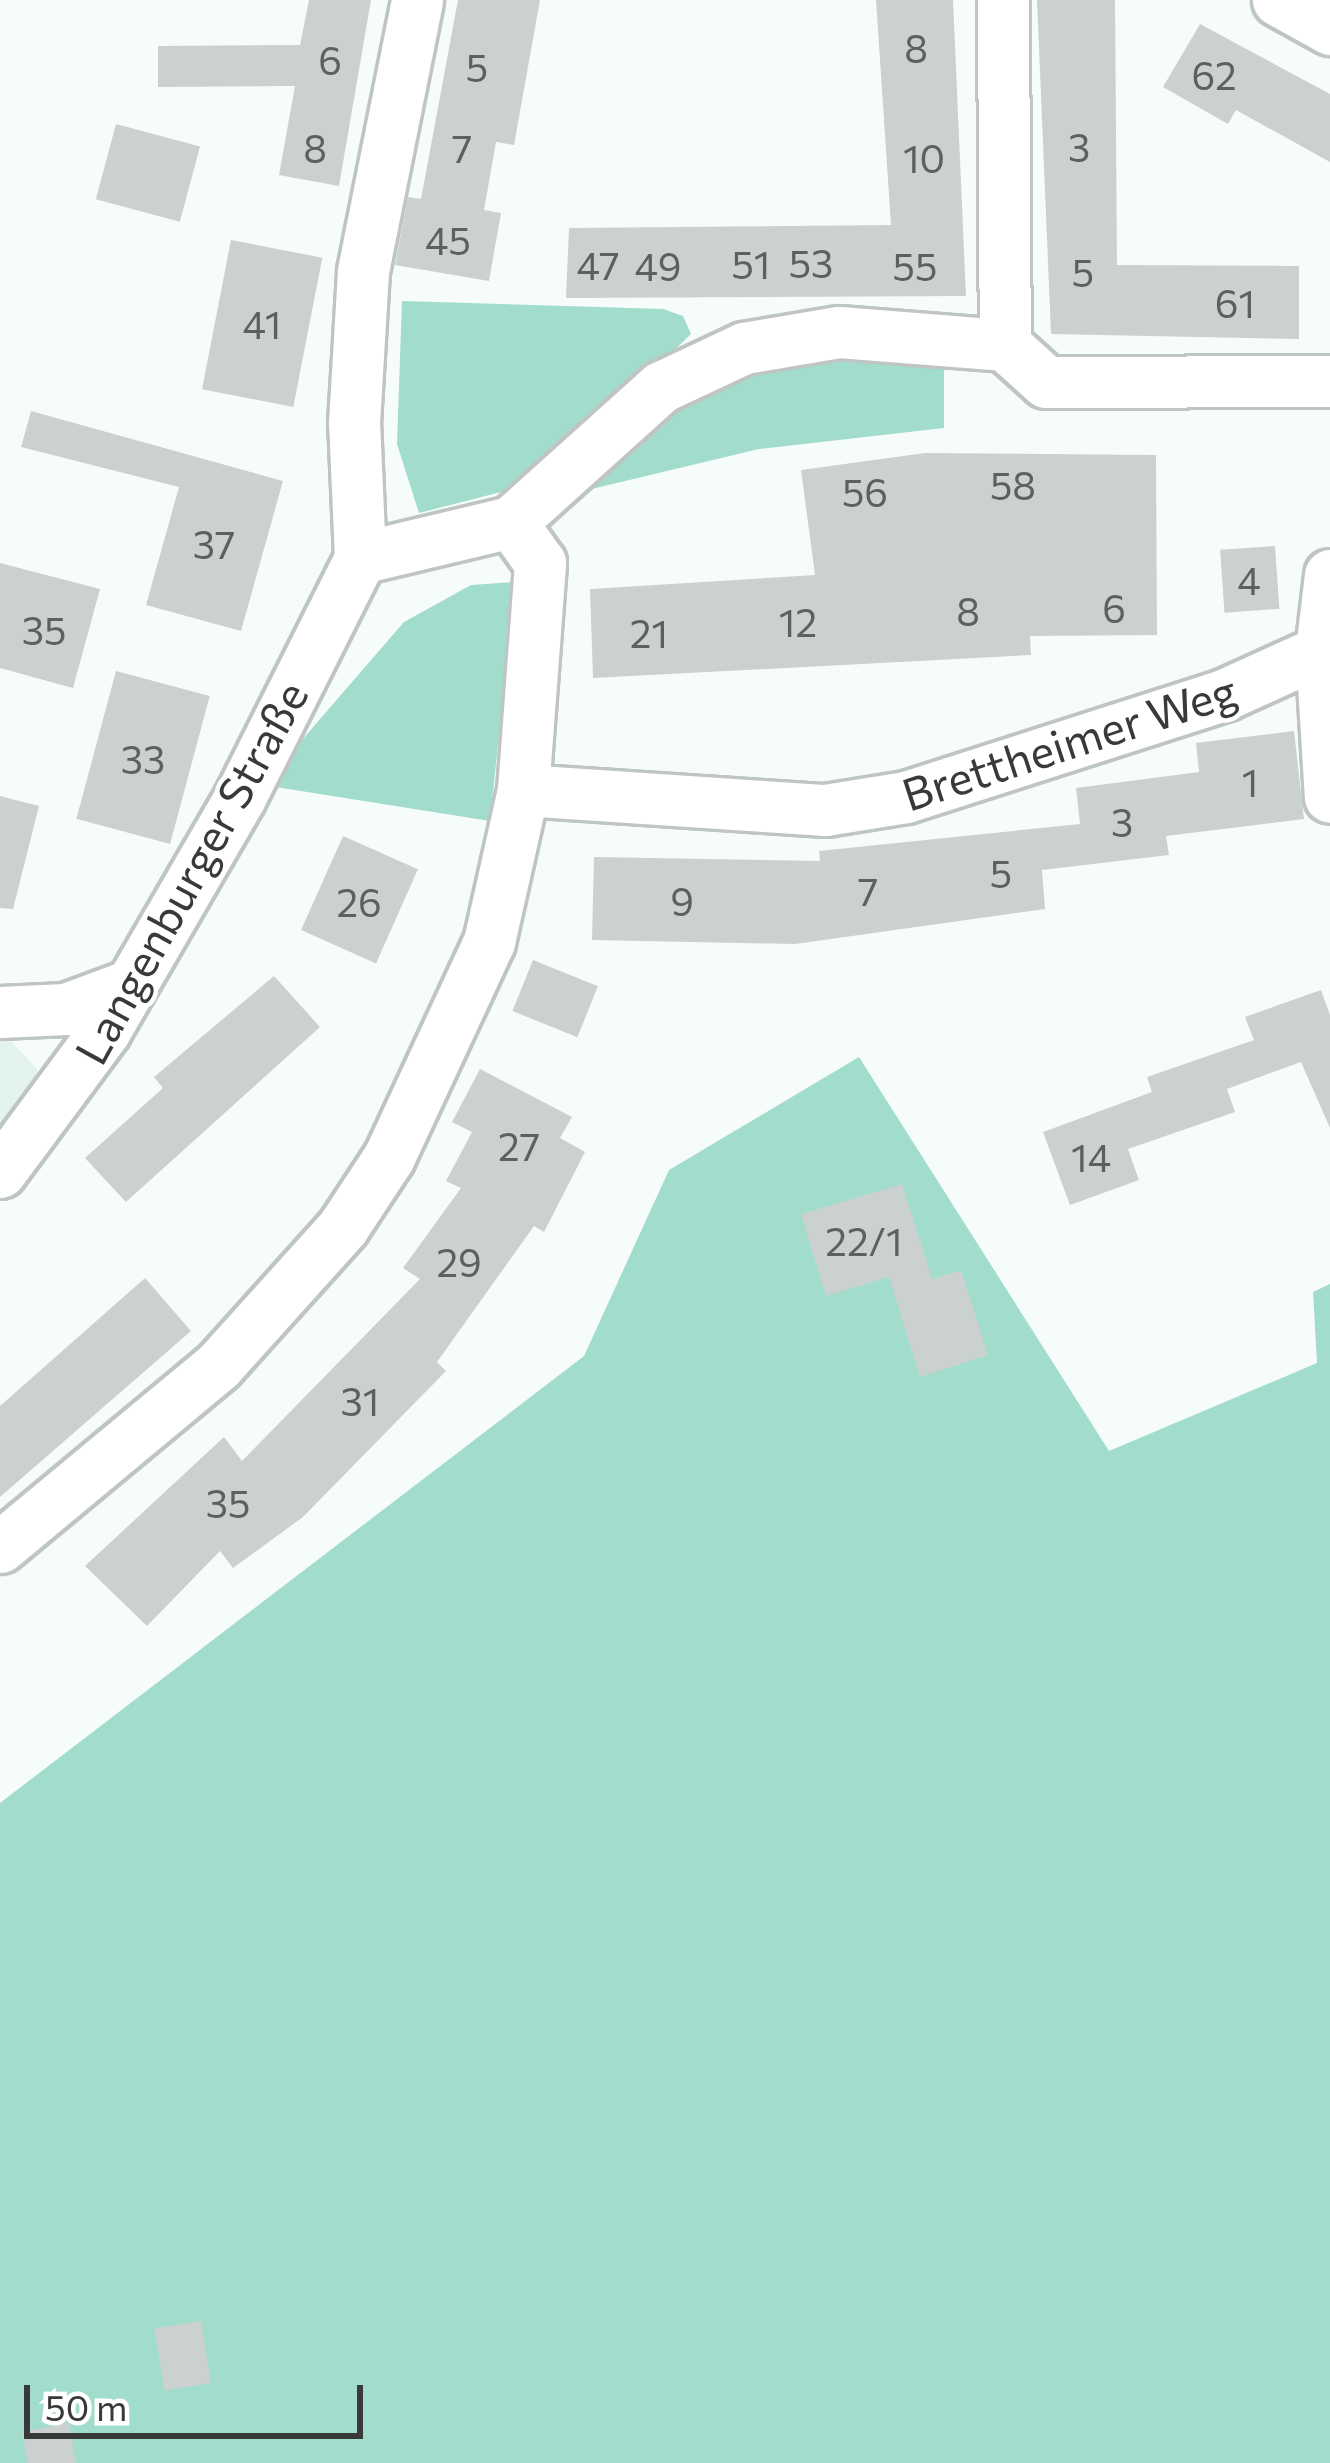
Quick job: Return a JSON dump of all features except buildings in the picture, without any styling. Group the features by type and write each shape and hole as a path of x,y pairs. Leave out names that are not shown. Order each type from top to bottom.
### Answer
{"street":[{"name":"Langenburger Straße","path":"0,1172 86,1062 239,796 360,559 354,423 370,214 417,0"},
{"path":"1003,0 1004,345"},
{"path":"1278,0 1330,29"},
{"path":"360,559 511,522 607,428 725,352 839,332 1004,345 1046,382 1330,381"},
{"path":"0,1547 218,1366 343,1227 389,1156 489,942 523,790 540,563 511,522"},
{"path":"1330,575 1321,651 1330,797"},
{"name":"Brettheimer Weg","path":"523,790 825,810 906,797 1226,694 1321,651"},
{"path":"0,1012 66,1009 128,986"}],"shaded area":[{"path":"0,1029 37,1069 35,1095 0,1142"}],"green space":[{"path":"402,301 663,309 683,316 691,334 537,483 419,513 397,444"},
{"path":"944,351 944,428 759,449 579,492 613,447 758,352"},
{"path":"515,582 490,821 263,785 404,622 471,585"},
{"path":"859,1057 1109,1451 1317,1363 1313,1292 1330,1284 1330,2463 0,2463 0,1803 584,1356 669,1170"}]}
